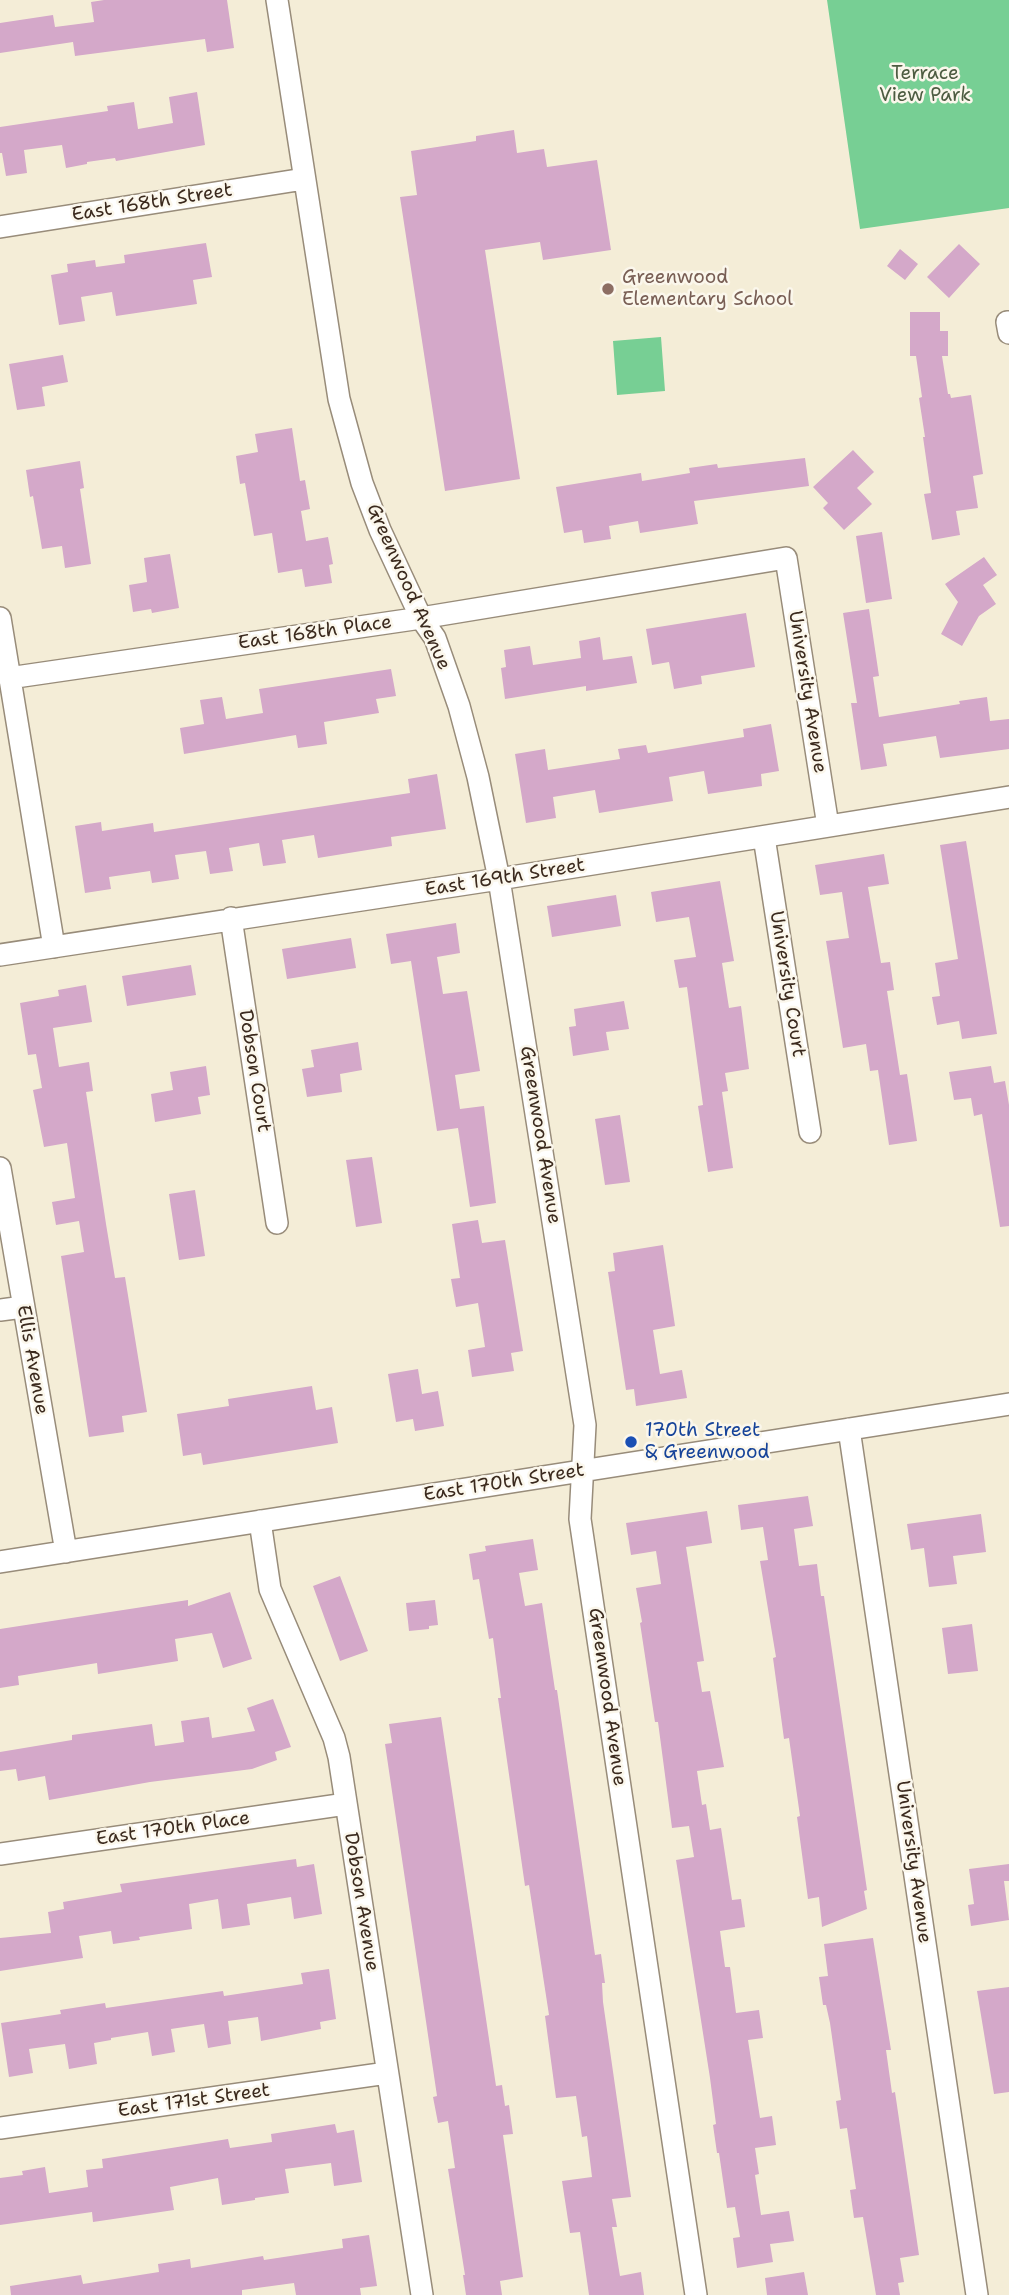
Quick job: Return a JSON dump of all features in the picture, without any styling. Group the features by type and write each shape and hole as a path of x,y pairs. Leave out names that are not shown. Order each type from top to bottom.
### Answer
{"street":[{"name":"Greenwood Avenue","path":"277,0 339,399 362,483 380,530 421,618 435,638 459,706 478,777 499,879 586,1425 580,1519 696,2295"},
{"name":"East 168th Street","path":"0,227 304,179"},
{"name":"East 168th Place","path":"9,677 421,618 786,558"},
{"name":"University Avenue","path":"786,558 828,826"},
{"path":"0,618 54,947"},
{"name":"East 169th Street","path":"0,955 499,879 1009,797"},
{"name":"University Court","path":"764,837 810,1132"},
{"name":"Dobson Court","path":"231,918 278,1223"},
{"name":"Ellis Avenue","path":"0,1168 66,1552"},
{"path":"0,1310 23,1307"},
{"name":"East 170th Street","path":"0,1562 1009,1404"},
{"name":"University Avenue","path":"849,1429 977,2295"},
{"name":"Dobson Avenue","path":"260,1521 270,1589 334,1738 422,2295"},
{"name":"East 170th Place","path":"0,1854 346,1804"},
{"name":"East 171st Street","path":"0,2128 387,2073"}],"green space":[{"name":"Terrace View Park","path":"827,0 1009,0 1009,208 860,229"},
{"path":"661,337 665,391 617,395 613,341"}],"building":[{"path":"227,0 234,48 207,52 205,39 75,56 73,42 0,53 0,23 53,15 55,27 94,22 91,2"},
{"path":"197,92 205,145 116,161 115,158 87,162 66,168 62,145 24,150 27,173 6,176 0,153 0,127 108,111 107,106 134,102 138,129 173,123 169,97"},
{"path":"514,130 517,153 544,149 547,167 597,160 611,250 543,260 540,242 485,250 520,479 445,491 400,197 417,195 411,151 476,141 476,136"},
{"path":"206,243 212,277 193,280 197,304 116,316 112,292 81,297 85,321 59,325 51,275 68,272 67,264 95,260 96,267 125,263 124,255"},
{"path":"959,244 980,264 949,298 927,277"},
{"path":"900,249 918,264 905,280 887,266"},
{"path":"910,312 940,312 940,331 948,331 948,356 942,356 948,394 951,398 971,395 983,474 973,476 978,508 956,511 960,535 932,540 924,494 931,493 919,398 922,397 916,356 910,356"},
{"path":"63,355 68,382 42,387 45,406 17,410 9,364"},
{"path":"292,428 300,481 305,480 310,509 301,511 306,541 328,537 333,564 329,565 332,583 305,587 302,569 278,573 272,533 254,536 245,483 240,484 236,456 258,452 255,434"},
{"path":"853,450 874,472 857,488 872,504 844,530 823,508 828,503 813,487"},
{"path":"805,458 809,486 694,501 698,524 640,533 638,521 609,526 611,539 584,543 582,530 564,533 556,487 641,473 642,481 690,473 689,468 717,464 718,468"},
{"path":"80,461 84,488 80,489 91,564 65,568 62,546 42,549 26,470"},
{"path":"882,532 892,599 866,603 856,536"},
{"path":"170,554 179,608 152,613 151,609 133,612 129,585 147,582 144,558"},
{"path":"984,557 997,575 983,585 996,604 979,616 962,646 941,634 958,602 945,584"},
{"path":"869,609 879,676 873,677 879,717 987,697 990,721 1009,719 1009,749 940,758 936,736 883,744 887,766 861,770 851,703 857,703 843,613"},
{"path":"746,613 755,667 701,676 702,684 674,689 669,662 652,665 646,629"},
{"path":"600,637 603,660 632,656 637,683 586,691 586,686 505,699 501,668 506,667 504,650 530,646 533,665 581,658 579,641"},
{"path":"391,669 396,696 376,699 379,713 324,722 327,744 298,748 296,735 184,754 180,728 204,724 200,700 222,697 226,719 263,713 259,689"},
{"path":"771,724 779,771 761,774 762,786 708,794 704,771 669,777 673,801 599,813 595,790 553,797 556,818 526,823 515,754 545,749 548,770 620,759 618,749 646,745 648,753 744,737 743,729"},
{"path":"437,774 446,829 391,837 392,846 318,858 314,835 282,840 286,863 263,866 259,843 229,848 233,871 210,874 206,851 175,855 179,879 152,883 150,871 109,877 111,889 85,893 75,826 101,822 102,831 153,823 154,832 410,793 408,779"},
{"path":"966,841 997,1034 962,1039 959,1021 937,1025 932,997 940,996 935,963 958,959 940,845"},
{"path":"884,854 889,884 868,887 881,963 890,962 894,990 887,991 900,1075 907,1074 917,1141 889,1145 878,1070 870,1071 866,1044 843,1048 826,941 849,938 842,892 820,895 815,865"},
{"path":"720,881 734,961 722,963 729,1008 741,1006 749,1069 725,1073 728,1091 722,1092 733,1168 708,1172 698,1106 703,1105 687,987 679,988 674,960 696,957 689,917 656,922 651,892"},
{"path":"616,895 621,926 552,937 547,906"},
{"path":"456,923 460,953 437,957 443,994 467,991 480,1071 455,1075 460,1109 484,1106 496,1203 470,1207 458,1128 437,1131 411,961 391,964 386,934"},
{"path":"351,938 356,968 287,979 282,949"},
{"path":"191,965 196,995 127,1006 122,976"},
{"path":"86,985 92,1022 53,1028 59,1067 89,1062 93,1091 86,1092 106,1224 115,1278 125,1277 147,1412 122,1416 124,1432 89,1437 61,1256 84,1252 79,1221 56,1225 52,1202 75,1198 67,1143 44,1147 33,1090 42,1088 36,1054 28,1055 20,1003 59,996 58,990"},
{"path":"624,1001 629,1029 606,1032 609,1050 573,1056 569,1027 576,1026 574,1009"},
{"path":"358,1042 362,1070 340,1074 342,1092 307,1097 302,1069 314,1067 311,1050"},
{"path":"206,1066 210,1095 198,1097 201,1114 155,1122 151,1094 173,1090 170,1072"},
{"path":"991,1066 994,1083 1005,1081 1009,1105 1009,1226 1000,1227 982,1114 974,1116 971,1098 954,1100 949,1072"},
{"path":"620,1115 630,1182 605,1185 595,1119"},
{"path":"372,1157 382,1223 356,1227 346,1160"},
{"path":"195,1190 205,1256 179,1260 169,1194"},
{"path":"478,1220 482,1243 505,1240 523,1351 511,1353 514,1371 472,1377 468,1350 485,1347 478,1303 456,1307 451,1279 460,1278 452,1224"},
{"path":"663,1245 675,1326 653,1330 660,1374 682,1370 687,1398 636,1406 634,1389 626,1390 608,1272 615,1271 613,1253"},
{"path":"418,1369 422,1394 438,1391 444,1426 415,1431 413,1419 396,1422 388,1374"},
{"path":"312,1386 316,1410 332,1407 338,1443 203,1465 201,1453 183,1456 177,1414 229,1406 228,1399"},
{"path":"808,1496 813,1526 794,1529 799,1566 817,1564 821,1596 824,1596 867,1890 864,1891 867,1909 822,1927 819,1897 808,1899 789,1738 784,1739 773,1658 776,1657 760,1561 768,1560 763,1527 741,1530 738,1505"},
{"path":"707,1511 712,1543 686,1547 704,1661 697,1662 702,1692 710,1691 724,1767 697,1771 702,1805 706,1804 710,1830 721,1828 732,1900 741,1899 745,1927 720,1931 725,1967 730,1967 736,2013 759,2010 763,2038 748,2040 760,2118 772,2116 776,2145 755,2148 759,2174 755,2175 761,2215 789,2211 794,2241 770,2244 773,2262 737,2268 733,2238 740,2237 735,2207 727,2208 717,2153 710,2078 676,1860 694,1857 689,1826 672,1828 636,1588 661,1584 656,1551 631,1555 626,1523"},
{"path":"981,1514 986,1552 953,1556 957,1584 929,1587 924,1548 911,1550 907,1524"},
{"path":"533,1539 538,1570 519,1573 525,1606 542,1603 595,1955 601,1954 605,1983 602,1983 603,2002 631,2197 612,2199 617,2227 612,2227 620,2276 641,2272 644,2295 589,2295 580,2232 570,2233 562,2181 592,2177 587,2136 582,2137 576,2096 556,2098 545,2016 549,2015 529,1885 525,1886 498,1698 501,1698 493,1638 489,1639 479,1579 473,1580 469,1554 486,1551 485,1546"},
{"path":"340,1576 368,1651 340,1661 313,1586"},
{"path":"230,1592 252,1659 223,1668 212,1633 175,1639 178,1661 98,1674 97,1663 18,1676 19,1685 0,1688 0,1629 188,1600 188,1606"},
{"path":"435,1600 438,1625 409,1631 406,1603"},
{"path":"972,1624 978,1671 948,1674 942,1628"},
{"path":"273,1699 291,1747 275,1752 277,1760 252,1769 150,1782 49,1800 45,1776 18,1781 16,1769 0,1771 0,1752 72,1740 72,1735 152,1724 155,1746 184,1742 181,1721 209,1717 212,1738 255,1731 247,1708"},
{"path":"441,1717 496,2086 502,2085 505,2106 509,2105 513,2134 503,2135 523,2277 500,2281 502,2295 466,2295 448,2169 455,2168 448,2121 438,2123 433,2097 437,2096 385,1744 392,1743 389,1724"},
{"path":"296,1859 297,1867 314,1864 322,1914 294,1919 291,1897 247,1904 250,1925 222,1929 218,1899 189,1904 192,1929 113,1944 111,1931 79,1936 83,1958 0,1971 0,1938 51,1933 48,1912 64,1909 63,1902 122,1892 120,1884"},
{"path":"1009,1864 1009,1881 1004,1881 1009,1920 971,1926 968,1905 974,1904 969,1869"},
{"path":"873,1938 891,2050 886,2050 892,2093 895,2092 919,2255 900,2258 904,2282 898,2283 900,2295 876,2295 863,2217 854,2218 850,2190 856,2189 847,2128 840,2129 836,2101 841,2100 830,2023 826,2005 823,2005 819,1977 828,1976 824,1944"},
{"path":"329,1969 336,2019 320,2022 321,2029 261,2041 258,2017 228,2021 231,2044 208,2048 204,2024 171,2029 175,2052 152,2056 148,2032 94,2043 97,2064 69,2069 65,2044 29,2049 33,2073 9,2077 1,2023 61,2014 60,2010 105,2003 106,2008 223,1991 224,1996 303,1984 301,1973"},
{"path":"1009,1987 1009,2092 994,2094 977,1991"},
{"path":"335,2124 337,2133 354,2130 362,2182 334,2186 331,2163 285,2169 289,2193 255,2200 222,2205 218,2178 170,2187 174,2210 93,2222 92,2212 0,2225 0,2178 23,2175 22,2171 45,2167 49,2193 88,2187 86,2170 103,2168 102,2159 228,2139 230,2148 272,2142 271,2134"},
{"path":"369,2235 377,2286 360,2288 361,2295 296,2295 294,2283 242,2290 242,2295 11,2295 10,2286 81,2275 83,2284 159,2272 158,2264 190,2259 191,2268 263,2256 264,2260 343,2248 342,2239"},
{"path":"804,2272 808,2295 767,2295 765,2278"}],"place":[{"name":"Greenwood Elementary School","path":"608,289"},
{"name":"170th Street & Greenwood","path":"631,1442"}]}
